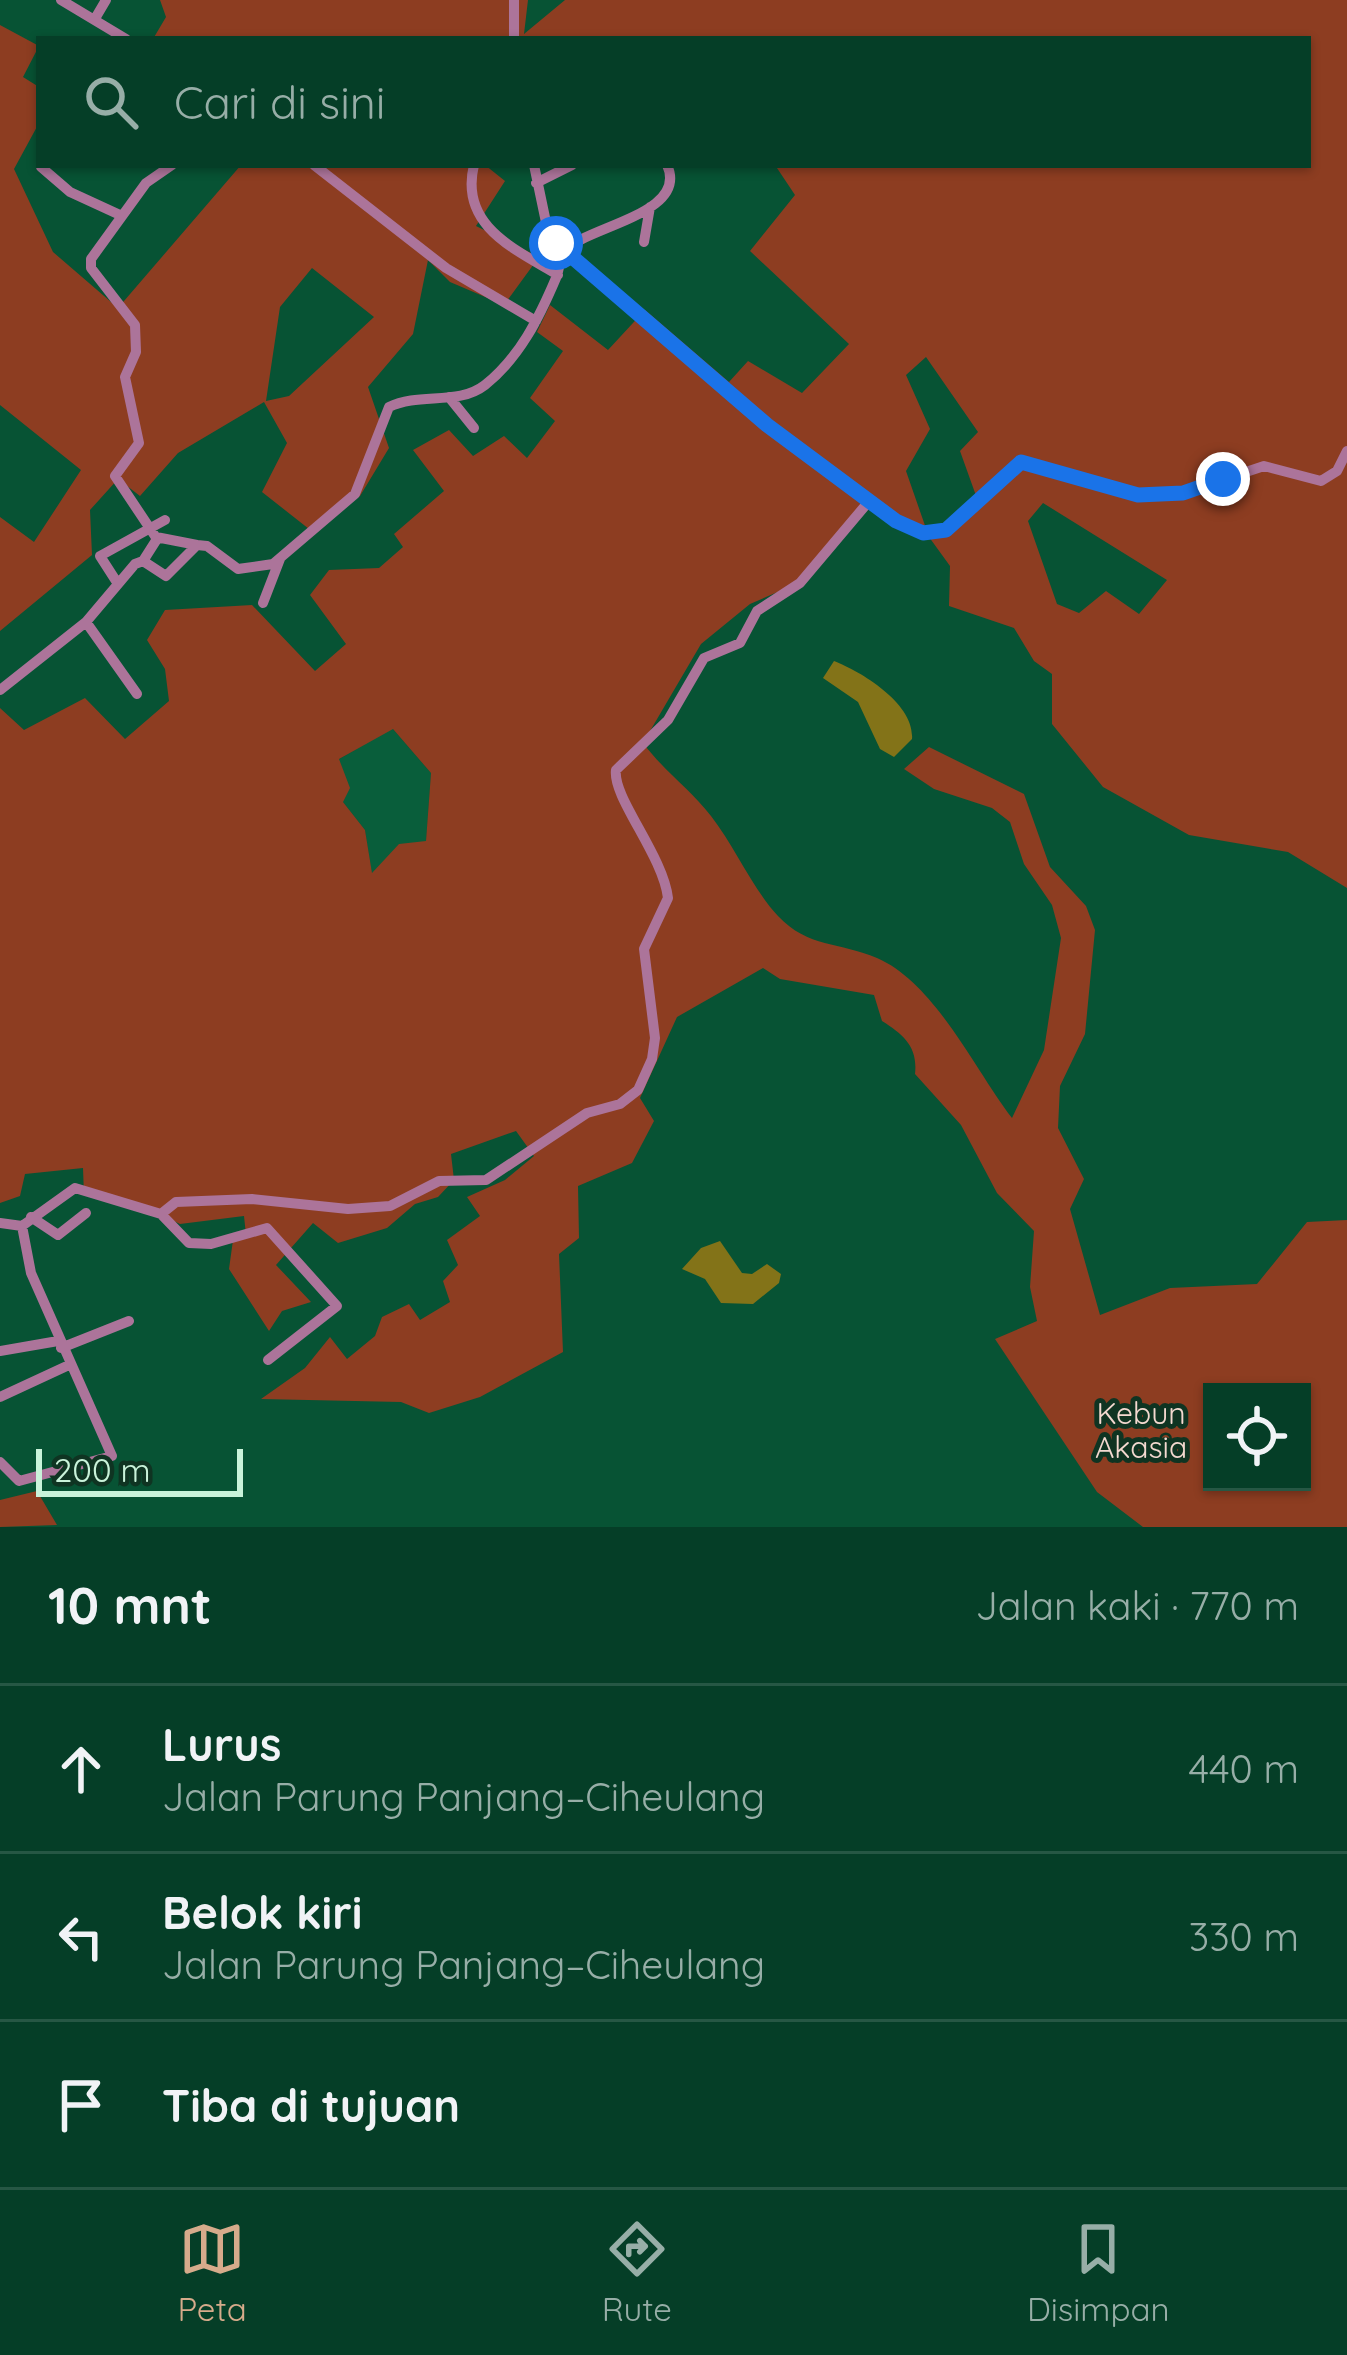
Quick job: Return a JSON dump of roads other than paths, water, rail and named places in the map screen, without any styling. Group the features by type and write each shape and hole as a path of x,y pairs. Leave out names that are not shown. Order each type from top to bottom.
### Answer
{"street":[{"path":"62,0 122,36"},
{"path":"96,17 106,0"},
{"path":"514,0 514,36"},
{"path":"43,168 70,191 120,215"},
{"path":"168,168 146,183 91,259 91,268 135,325 136,352 125,376 139,443 115,476 154,532 207,546 238,569 267,567 280,559 360,489 389,407 406,399 469,395 486,384 509,362 536,321 564,251 650,207 667,188 667,168"},
{"path":"318,168 446,268 536,321"},
{"path":"474,168 472,192 485,226 558,275"},
{"path":"534,168 548,227 564,251 767,425 911,530 935,533 956,524 1021,462 1101,488 1155,496 1183,493 1264,466 1321,481 1337,472 1347,452"},
{"path":"536,183 566,168"},
{"path":"644,242 650,207"},
{"path":"448,397 474,428"},
{"path":"161,1214 176,1202 252,1199 370,1208 390,1206 439,1181 473,1185 509,1169 587,1113 620,1104 638,1090 655,1047 644,949 666,911 668,891 653,849 620,797 614,777 668,720 712,650 725,651 740,643 765,604 800,583 870,500"},
{"path":"0,690 86,622 143,561 154,532 165,520"},
{"path":"118,584 100,556 154,532"},
{"path":"143,561 166,576 197,544"},
{"path":"263,603 280,559"},
{"path":"86,622 137,694"},
{"path":"26,1222 75,1188 161,1214 189,1243 211,1244 267,1228 338,1306 268,1360"},
{"path":"0,1223 26,1222 58,1235 86,1213"},
{"path":"0,1462 19,1481 112,1456 31,1273 26,1222"},
{"path":"0,1351 59,1344 129,1322"},
{"path":"0,1397 69,1365"}],"park label":[{"name":"Kebun Akasia","path":"1141,1430"}]}
